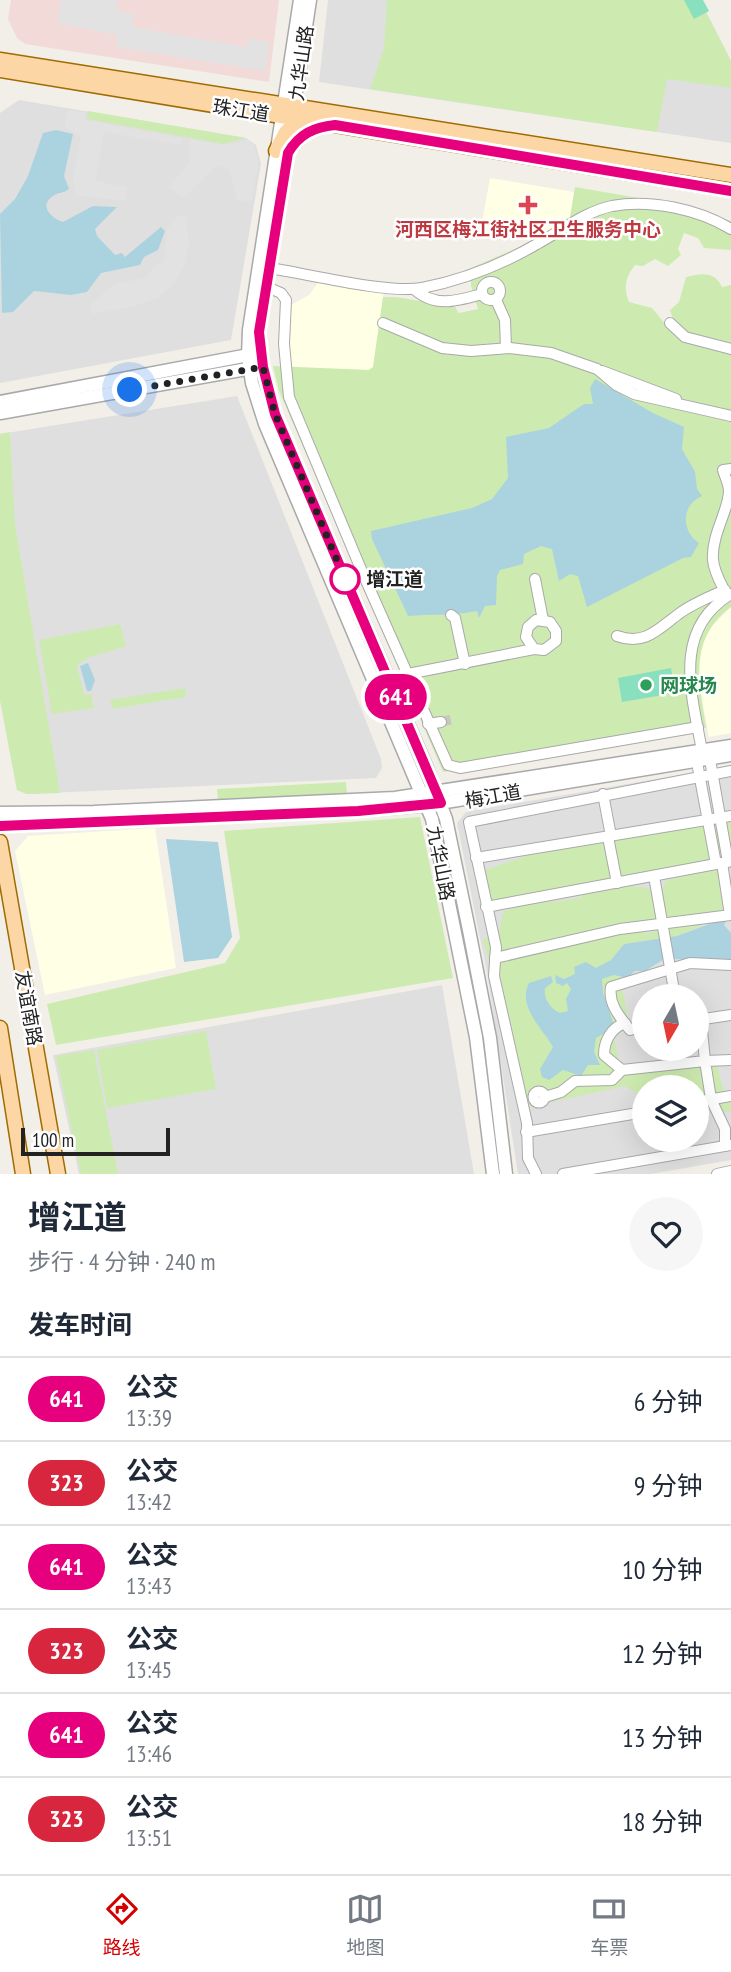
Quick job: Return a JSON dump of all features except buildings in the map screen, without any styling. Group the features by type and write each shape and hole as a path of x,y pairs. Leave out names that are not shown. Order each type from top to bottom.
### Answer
{"main road":[{"name":"珠江道","path":"0,60 290,115"},
{"name":"珠江道","path":"0,70 290,115 335,118 731,175"},
{"path":"282,152 290,115"},
{"name":"珠江道","path":"335,118 731,190"},
{"name":"友谊南路","path":"0,842 58,1174"},
{"name":"友谊南路","path":"0,1028 23,1174"}],"street":[{"name":"九华山路","path":"290,115 300,0"},
{"name":"九华山路","path":"290,115 310,0"},
{"path":"282,152 303,134 335,118"},
{"name":"九华山路","path":"255,361 270,268 282,152"},
{"name":"九华山路","path":"282,152 255,361 265,424 432,799 490,1038 506,1174"},
{"path":"270,268 414,289 483,270 522,253 584,216 612,206 646,205 688,211 731,229"},
{"path":"482,294 488,283 483,270"},
{"path":"488,283 497,284 500,289 496,300 505,320 506,348"},
{"path":"267,287 281,293 286,300 284,344 289,397 444,760 456,768 698,727"},
{"path":"414,289 430,301 442,302 482,294"},
{"path":"482,294 488,300 496,300"},
{"path":"383,323 442,348 471,351 506,348 551,353 597,369 616,385 634,394 731,415"},
{"path":"670,323 685,337 731,349"},
{"path":"0,401 255,361"},
{"path":"0,413 255,361"},
{"path":"728,593 713,564 725,518 729,489 723,470 731,469"},
{"path":"535,579 543,620"},
{"path":"617,636 628,640 642,640 695,604 728,593"},
{"path":"724,862 708,820 700,776 702,754 689,671 691,642 707,615 728,593"},
{"path":"452,615 456,618 465,664"},
{"path":"408,674 549,648 556,641 554,626 543,620 531,623 526,632 527,642 534,649"},
{"path":"428,724 441,722"},
{"name":"梅江道","path":"0,826 358,811 702,754 731,746"},
{"path":"495,958 620,929 663,930 731,915 724,862 726,817 713,774 702,754"},
{"name":"梅江道","path":"702,754 731,755"},
{"path":"536,1174 528,1158 513,1049 500,1008 493,966 495,958 468,825 473,820 731,771"},
{"path":"603,794 617,883"},
{"name":"九华山路","path":"432,799 476,1037 493,1174"},
{"name":"梅江道","path":"0,813 432,799"},
{"path":"476,858 726,817"},
{"path":"486,907 724,862"},
{"path":"654,876 673,984"},
{"path":"632,1029 625,1023 610,996 611,987 669,964 698,962 731,965"},
{"path":"709,1018 731,1015"},
{"path":"622,1070 604,1055 604,1045 617,1026 625,1023"},
{"path":"709,1061 731,1060"},
{"path":"522,1101 534,1099 540,1103 545,1097 561,1092 575,1081 612,1080 622,1070 705,1061 711,1099 725,1129 728,1146 563,1174"},
{"path":"711,1099 731,1096"},
{"path":"526,1132 632,1114"},
{"path":"717,1174 731,1171"}],"shaded area":[{"path":"11,0 279,0 269,82 25,44 17,38 8,19"},
{"path":"61,0 118,0 117,11 133,14 132,27 246,47 248,39 270,42 265,71 117,47 117,35 58,23"},
{"path":"328,0 700,0 731,61 731,143 319,82"},
{"path":"19,100 246,138 256,145 261,164 231,340 0,383 0,113"},
{"path":"67,110 86,113 85,120 182,138 181,145 104,132 95,181 127,187 125,201 76,195 73,179 81,136 65,128"},
{"path":"189,139 225,145 246,140 254,144 258,163 252,202 237,200 229,169 217,166 184,198 168,187 190,162"},
{"name":"河西区梅江街社区卫生服务中心","path":"490,178 574,192 570,218 533,241 480,233"},
{"path":"186,214 189,245 185,263 175,283 158,298 135,306 92,314 90,305 115,284 146,278 153,267 165,260 167,228 177,217"},
{"path":"319,281 384,291 373,367 369,370 289,368 287,350 291,305 309,295"},
{"path":"237,396 381,759 382,768 376,778 27,794 17,790 0,700 0,434"},
{"path":"731,607 731,733 709,737 697,672 699,654 707,631"},
{"path":"731,766 731,1160 651,1174 518,1174 487,973 457,823 466,812"},
{"path":"155,828 176,968 45,995 15,851 28,836"},
{"path":"442,985 474,1174 79,1174 53,1055"}],"green space":[{"path":"387,0 700,0 731,61 731,88 667,79 657,132 370,89 384,48"},
{"path":"684,0 703,0 709,11 694,19"},
{"path":"88,111 246,138 223,144 87,119"},
{"path":"575,187 691,207 731,221 731,250 704,248 698,238 684,233 678,249 681,255 668,266 655,259 643,266 635,265 629,273 626,287 629,302 652,308 673,333 674,322 670,310 679,302 686,277 707,274 715,278 722,287 731,285 731,607 717,620 702,647 699,678 706,728 443,772 279,391 273,366 369,370 373,367 383,297 455,307 459,313 478,309 471,286 471,268 533,241 570,218"},
{"path":"10,432 15,524 60,793 27,794 17,790 0,700 0,434"},
{"path":"120,624 126,646 90,657 77,665 84,695 91,694 94,708 52,714 39,640"},
{"name":"网球场","path":"671,668 675,693 622,702 618,678"},
{"path":"185,688 186,697 112,709 110,700"},
{"path":"346,782 347,794 218,801 217,789"},
{"path":"420,817 453,978 56,1045 47,1004 225,963 240,938 224,831"},
{"path":"731,820 731,864 490,902 485,870 532,854"},
{"path":"720,867 727,912 687,917 547,950 643,930 647,934 666,926 703,925 677,936 624,944 616,953 629,1025 614,1038 622,1075 696,1062 717,1066 724,1092 731,1093 731,1112 724,1112 718,1102 709,1101 709,1075 632,1075 632,1090 625,1086 528,1107 498,966 503,958 489,961 483,940 490,936 498,938 503,912 512,908 582,897 583,892 612,887 634,886 662,894 665,881"},
{"path":"206,1031 216,1089 107,1108 97,1050"},
{"path":"94,1050 118,1174 81,1174 56,1056"}],"water":[{"path":"56,130 73,134 64,176 69,189 49,200 47,208 51,215 63,222 93,206 117,207 95,229 97,236 115,255 122,253 125,257 161,227 165,231 158,250 144,257 140,265 101,273 87,292 71,295 34,291 13,312 2,313 0,214 15,199 28,176 43,133"},
{"path":"595,379 653,413 684,427 682,449 695,472 697,489 702,496 690,505 687,512 689,532 699,543 691,557 683,558 587,607 578,576 570,574 559,581 552,549 541,546 524,554 523,564 500,570 497,576 496,605 485,606 479,618 477,611 408,616 372,539 371,531 472,508 492,499 508,478 506,437 549,428 584,404 593,404 590,388"},
{"path":"88,663 95,680 91,691 87,691 80,666"},
{"path":"166,839 218,842 232,937 218,958 184,962"},
{"path":"728,917 724,925 731,933 731,964 666,958 645,971 635,971 627,978 614,975 602,979 603,993 613,1022 609,1031 596,1038 594,1052 600,1065 588,1065 581,1076 563,1070 549,1080 542,1077 540,1069 553,1047 528,1008 526,992 529,983 551,976 553,982 545,988 546,1000 560,1013 568,1011 566,999 571,989 567,983 563,986 556,983 555,975 564,979 575,974 574,967 586,962 596,968 611,960 624,944 677,936"}],"tunnel":[{"path":"441,722 454,719"}],"bus line":[{"name":"641","path":"0,826 358,811 441,803 275,414 263,367 259,332 288,153 303,134 316,128 335,125 731,191"}],"place":[{"name":"河西区梅江街社区卫生服务中心","path":"528,205"},
{"name":"增江道","path":"345,579"},
{"name":"网球场","path":"646,685"}],"route":[{"path":"130,390 263,367 275,414 345,579"}]}
